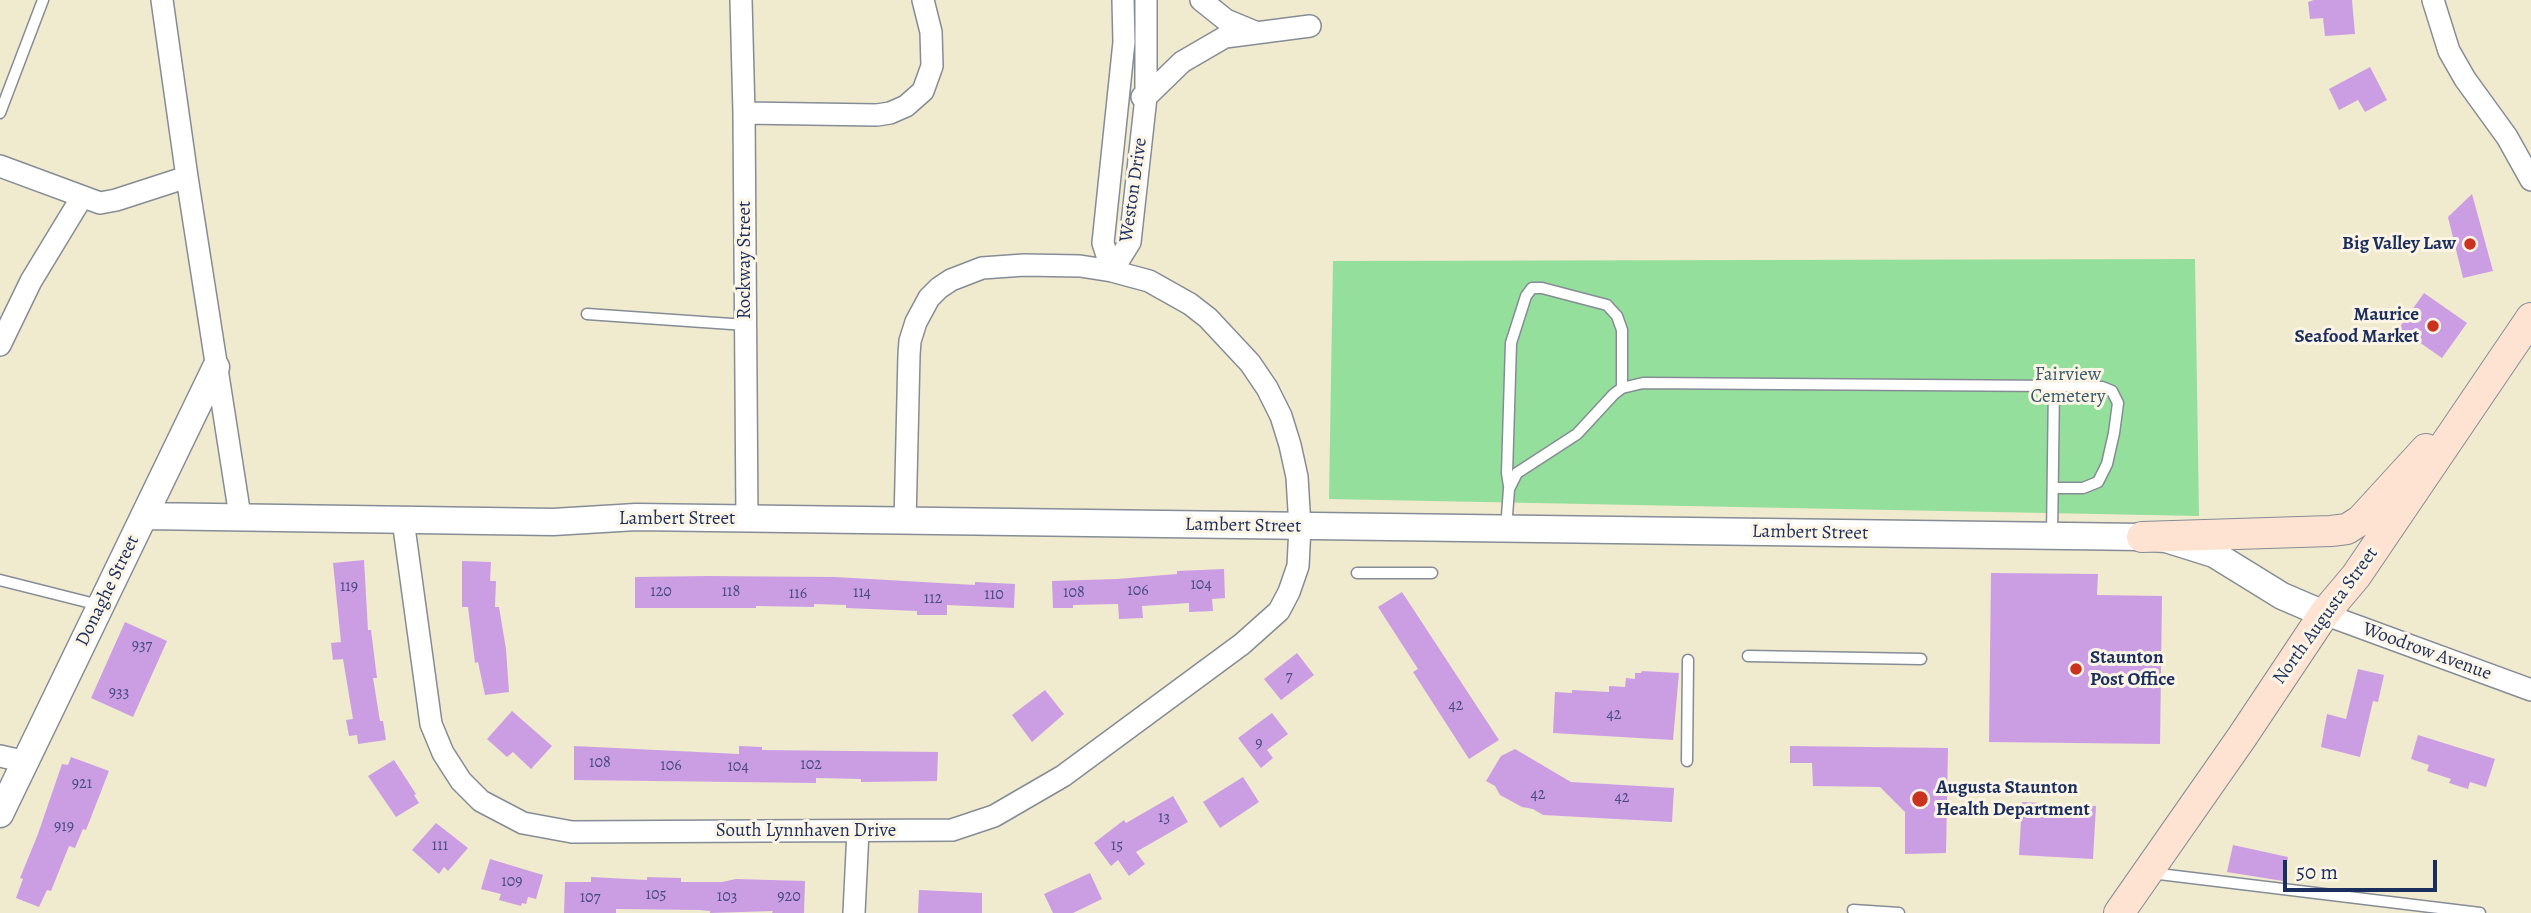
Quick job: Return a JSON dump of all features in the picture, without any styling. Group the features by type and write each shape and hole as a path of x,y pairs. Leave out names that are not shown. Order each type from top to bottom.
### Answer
{"main road":[{"name":"North Augusta Street","path":"2119,913 2324,614 2356,576 2531,318"},
{"path":"2142,537 2347,529 2361,520 2387,489 2486,386"}],"street":[{"path":"162,0 240,516"},
{"name":"Rockway Street","path":"741,0 747,519"},
{"path":"744,113 877,115 894,112 906,106 923,91 932,66 931,32 922,0"},
{"name":"Weston Drive","path":"1112,271 1103,243 1124,42 1123,0"},
{"name":"Weston Drive","path":"1112,271 1130,242 1146,97 1146,0"},
{"path":"1200,0 1226,20 1256,33"},
{"path":"2433,0 2449,51 2465,79 2507,137 2531,180"},
{"path":"1119,96 1146,97 1167,74 1203,48 1225,37 1310,26"},
{"path":"0,166 82,197 106,203 187,177"},
{"path":"0,345 31,281 82,197"},
{"name":"South Lynnhaven Drive","path":"403,520 431,724 437,741 454,772 481,801 523,823 572,832 956,830 994,816 1063,776 1242,645 1279,611 1298,566 1300,527 1297,477 1290,445 1281,416 1250,363 1208,317 1190,304 1149,281 1112,271 1080,267 998,266 965,273 939,288 929,298 909,341 905,522"},
{"name":"Donaghe Street","path":"0,814 216,367"},
{"name":"Lambert Street","path":"145,516 553,522 636,517 2142,537 2166,539 2214,554 2282,596 2324,614"},
{"name":"Woodrow Avenue","path":"2324,614 2531,690"},
{"path":"0,756 26,762"},
{"path":"854,913 858,831"}],"lane":[{"path":"0,113 43,0"},
{"path":"1506,529 1511,343 1526,296 1532,288 1542,288 1607,305 1617,316 1622,330 1622,388"},
{"path":"587,314 746,325"},
{"path":"1509,489 1520,469 1553,452 1577,434 1609,398 1622,388 1643,383 2054,386 2102,387 2112,391 2118,403 2114,433 2107,464 2098,482 2083,488 2053,488"},
{"path":"2052,536 2054,386"},
{"path":"1357,573 1432,573"},
{"path":"0,580 100,605"},
{"path":"1748,656 1921,659"},
{"path":"1687,761 1688,660"},
{"path":"2148,873 2480,913"},
{"path":"1853,909 1899,913"}],"green space":[{"name":"Fairview Cemetery","path":"2195,259 2199,516 1329,499 1333,261"}],"building":[{"path":"2352,0 2355,34 2325,36 2323,18 2310,19 2308,2"},
{"path":"2370,67 2387,100 2365,112 2358,100 2339,110 2329,89"},
{"name":"Big Valley Law","path":"2472,194 2493,271 2463,278 2448,217"},
{"name":"Maurice Seafood Market","path":"2424,293 2467,323 2442,358 2399,328"},
{"path":"364,560 368,630 371,630 377,678 373,678 386,740 358,744 357,735 349,736 346,720 353,719 343,659 333,660 331,643 341,642 333,563"},
{"path":"462,561 491,562 490,581 496,581 495,607 499,607 506,649 509,692 485,695 478,662 475,663 468,607 462,607"},
{"path":"1224,569 1225,598 1212,599 1213,611 1189,612 1189,603 1142,606 1143,618 1119,619 1118,604 1053,608 1052,581 1117,579 1177,574 1177,571"},
{"name":"Staunton Post Office","path":"1991,573 2098,574 2097,595 2162,596 2160,744 1989,742"},
{"path":"635,577 835,577 975,585 975,582 1015,584 1014,608 947,605 947,615 917,615 917,611 814,604 814,607 635,608"},
{"path":"1402,592 1499,740 1469,759 1413,672 1418,669 1378,607"},
{"path":"125,622 167,641 133,717 91,698"},
{"path":"1297,653 1314,675 1281,700 1264,679"},
{"path":"2358,669 2384,675 2378,702 2373,701 2360,757 2321,747 2327,714 2346,719"},
{"path":"1635,673 1679,673 1673,740 1553,733 1555,692 1609,692 1609,686 1625,687 1626,678 1635,679"},
{"path":"1045,690 1064,714 1032,742 1012,715"},
{"path":"512,711 552,746 531,769 513,752 507,757 487,739"},
{"path":"1272,713 1288,734 1267,750 1273,758 1261,768 1238,738"},
{"path":"2418,735 2495,759 2486,787 2470,782 2468,789 2449,783 2451,779 2427,771 2429,765 2411,759"},
{"path":"574,746 739,754 739,746 762,747 762,750 938,752 937,781 861,782 861,779 816,778 816,783 574,780"},
{"name":"Augusta Staunton Health Department","path":"1790,746 1948,748 1946,853 1905,854 1905,812 1880,787 1813,786 1812,763 1790,763"},
{"path":"1515,749 1571,782 1674,788 1672,822 1543,815 1522,807 1500,795 1495,786 1486,781 1501,756"},
{"path":"71,757 109,771 86,830 83,829 75,848 69,846 51,891 47,890 39,907 16,898 23,879 20,878 62,764 68,765"},
{"path":"394,760 419,803 396,817 368,776"},
{"path":"1243,777 1259,802 1220,828 1203,802"},
{"path":"1173,796 1188,822 1136,852 1145,864 1129,876 1118,860 1111,866 1094,843 1124,820 1126,823"},
{"path":"2022,802 2096,806 2093,859 2019,855"},
{"path":"436,823 468,848 448,871 444,867 439,874 412,850"},
{"path":"2233,845 2288,857 2283,881 2227,872"},
{"path":"490,859 543,875 536,899 528,897 526,904 522,903 521,906 499,900 501,894 481,889"},
{"path":"1090,873 1102,899 1073,913 1053,913 1044,894"},
{"path":"591,877 647,880 647,877 681,878 681,882 722,882 736,879 805,881 804,913 616,909 616,913 564,913 565,882 591,882"},
{"path":"919,890 982,893 982,913 918,913"}],"place":[{"name":"Big Valley Law","path":"2470,244"},
{"name":"Maurice Seafood Market","path":"2433,326"},
{"name":"Staunton Post Office","path":"2076,669"},
{"name":"Augusta Staunton Health Department","path":"1920,799"}]}
